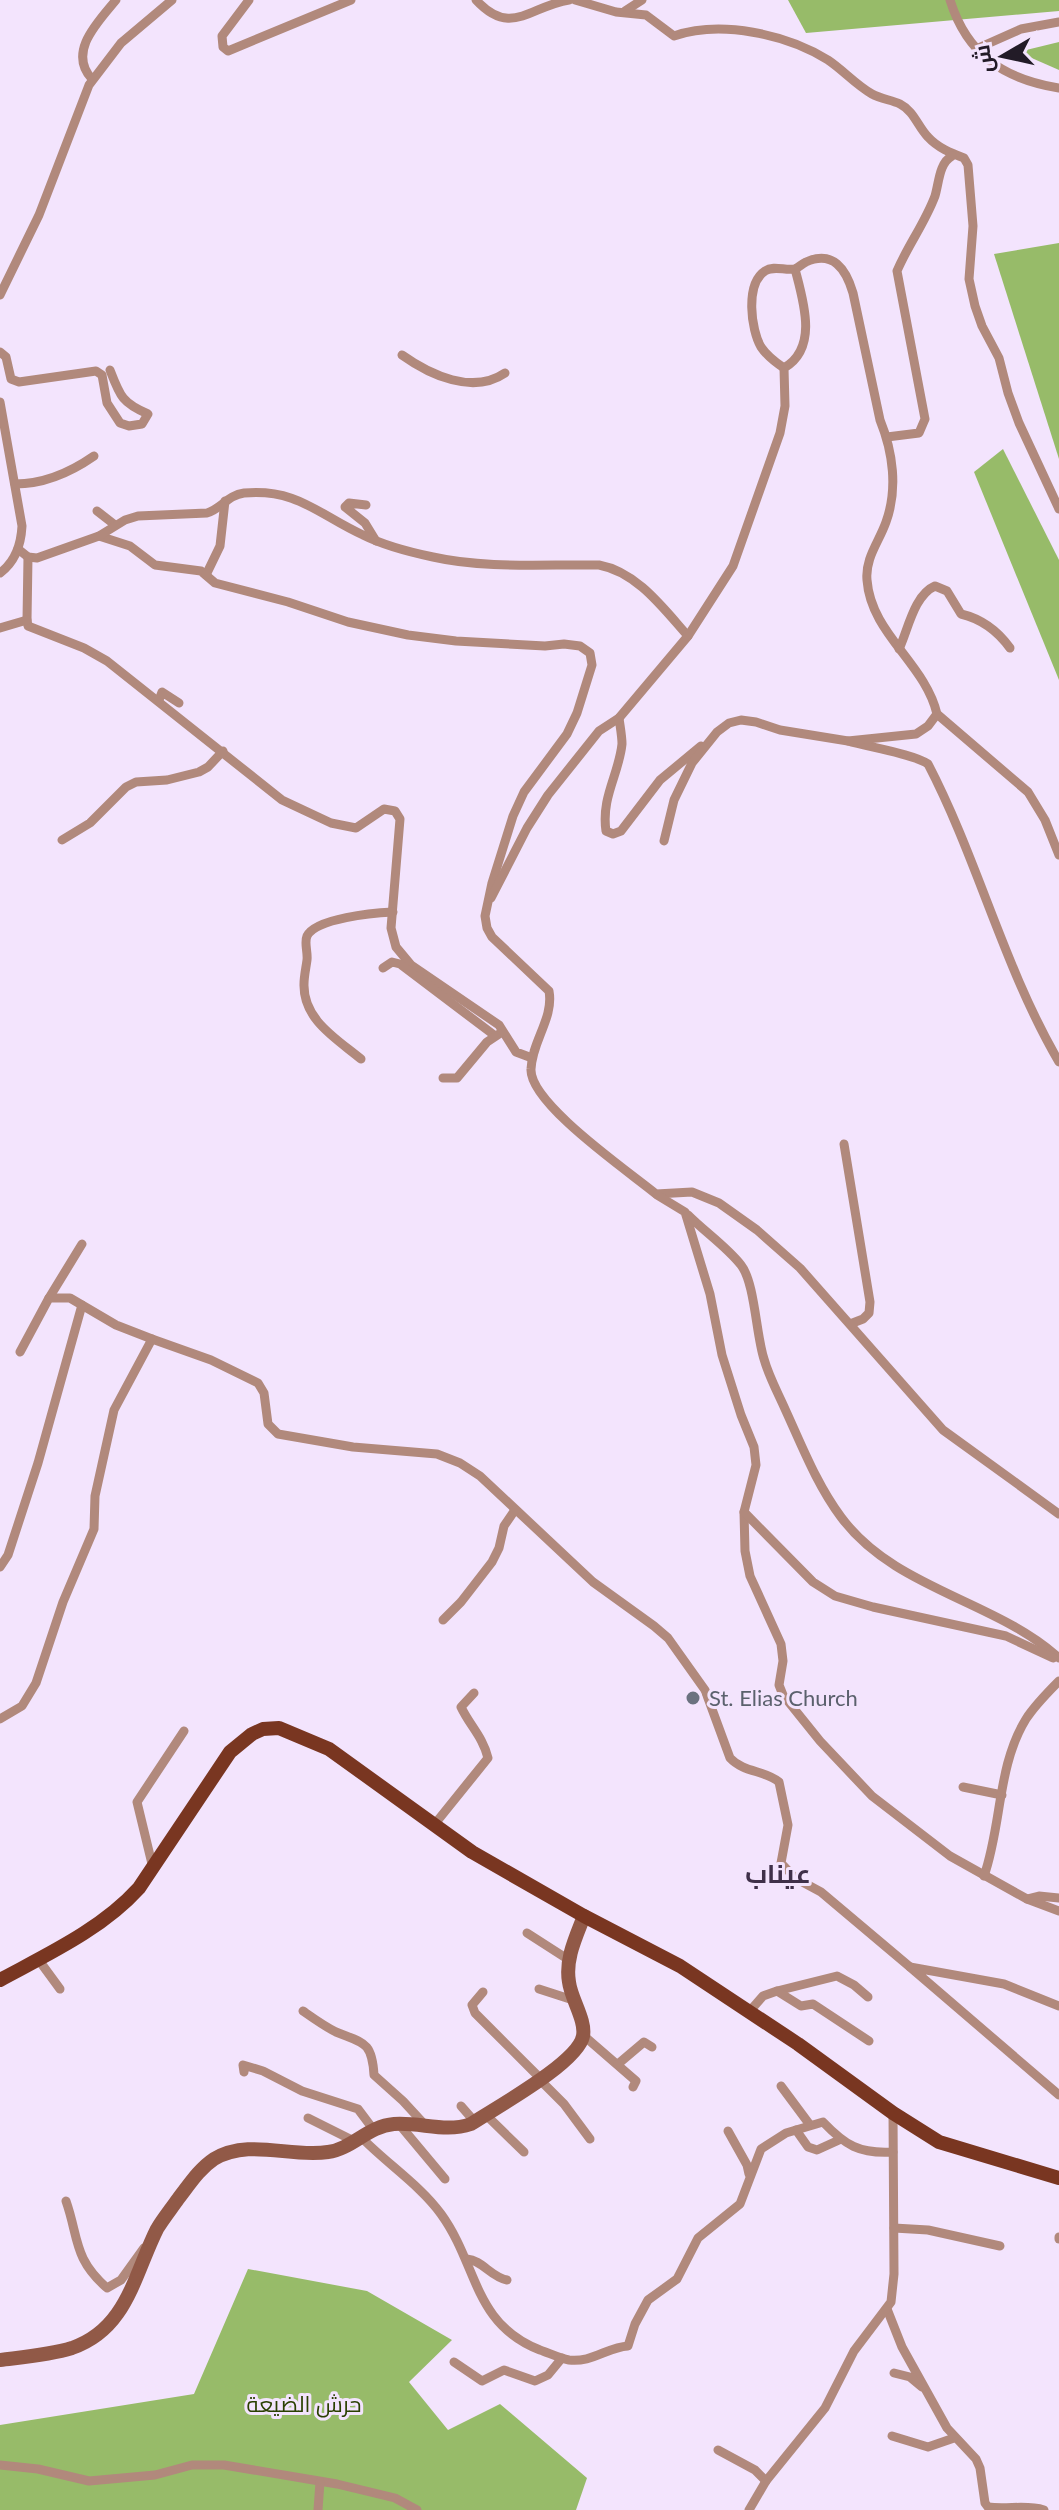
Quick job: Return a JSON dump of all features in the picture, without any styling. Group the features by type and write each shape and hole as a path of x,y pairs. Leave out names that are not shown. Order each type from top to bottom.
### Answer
{"main road":[{"path":"0,1980 109,1917 139,1888 230,1752 243,1740 263,1729 279,1728 329,1749 482,1858 680,1966 893,2113 952,2147 1059,2178"}],"street":[{"path":"92,79 83,65 83,51 94,25 116,0"},
{"path":"0,295 39,215 92,79 125,38 172,0"},
{"path":"249,0 222,36 223,47 228,51 351,0"},
{"path":"476,0 495,16 506,19 519,18 551,4 572,0 646,15 674,36 698,29 720,28 783,40 830,62 885,101 900,104 913,116 926,136 952,156"},
{"path":"622,12 642,0"},
{"path":"950,0 966,37 976,49 1012,76 1032,84 1059,88"},
{"path":"976,49 1034,25 1059,22"},
{"path":"887,437 919,433 925,419 897,271 925,221 944,162 952,156 961,156 968,165 973,226 969,279 975,306 999,358 1019,423 1059,509"},
{"path":"784,368 770,358 760,344 752,303 757,280 773,268 795,269 821,258 833,260 847,275 893,468 891,506 868,558 866,577 870,604 926,687 937,714 1028,792 1045,820 1059,855"},
{"path":"784,368 796,359 804,337 804,304 795,269"},
{"path":"0,352 6,357 11,379 19,382 96,371 102,375 107,403 120,423 129,426 142,424 148,414 121,399 110,370"},
{"path":"402,355 422,369 459,381 497,379 505,373"},
{"path":"489,900 548,795 599,731 619,718 688,636 733,566 778,441 785,406 784,368"},
{"path":"0,402 22,526 18,549 11,564 0,573"},
{"path":"15,484 66,472 94,456"},
{"path":"18,549 28,557 47,555 99,536 115,525 154,514 207,513 241,493 279,493 310,505 376,541 416,553 456,561 612,567 632,578 688,636"},
{"path":"206,575 220,546 225,501"},
{"path":"366,505 349,503 345,507 365,523 376,541"},
{"path":"97,511 115,525"},
{"path":"99,536 130,546 155,565 189,569 206,575 215,583 348,622 399,633 483,643 580,646 590,653 592,665 577,713 567,734 524,792 513,816 485,916 492,937 549,991 551,1003 532,1058 533,1083 553,1110 656,1194 685,1212 743,1267 770,1376 815,1472 841,1518 871,1547 903,1569 1024,1630 1059,1659"},
{"path":"28,557 27,620 28,626 35,631 84,648 107,661 282,800 331,823 356,828 384,809 395,811 400,819 392,938 400,955 499,1025 516,1052 532,1058"},
{"path":"899,649 921,599 928,589 935,586 947,591 961,614 975,617 998,632 1010,648"},
{"path":"0,628 27,620"},
{"path":"159,700 162,692 179,703"},
{"path":"848,741 916,734 928,726 937,714"},
{"path":"619,718 622,744 604,818 606,831 613,834 621,831 660,780 729,723 741,720 848,741 920,758 928,764 1011,965 1059,1062"},
{"path":"664,841 682,782 717,732"},
{"path":"62,840 90,823 126,787 136,782 167,780 199,772 223,751"},
{"path":"361,1059 315,1020 308,1007 304,987 307,961 305,943 320,923 393,912"},
{"path":"383,968 392,962 400,964 494,1035 506,1037"},
{"path":"443,1078 457,1078 494,1035"},
{"path":"844,1144 870,1302 869,1313 850,1324"},
{"path":"656,1194 692,1192 736,1214 773,1242 943,1430 1059,1514"},
{"path":"685,1212 710,1294 722,1355 756,1456 744,1512 745,1551 750,1576 781,1644 783,1661 779,1685 783,1695 864,1789 944,1852 1027,1899 1059,1911"},
{"path":"20,1352 82,1244"},
{"path":"49,1298 70,1298 116,1325 211,1360 258,1383 264,1393 268,1424 278,1434 341,1446 424,1452 449,1458 480,1476 599,1588 668,1638 705,1690 730,1758 740,1766 779,1782 788,1825 781,1863 795,1878 821,1892 1059,2095"},
{"path":"0,1567 8,1555 38,1463 82,1305"},
{"path":"0,1719 22,1706 36,1683 63,1602 94,1529 95,1496 114,1410 152,1339"},
{"path":"443,1620 492,1562 504,1526 515,1510"},
{"path":"744,1512 813,1582 835,1596 1006,1636 1059,1659"},
{"path":"984,1876 993,1851 1010,1757 1024,1723 1059,1681"},
{"path":"434,1825 488,1758 481,1737 461,1707 474,1693"},
{"path":"153,1868 137,1802 184,1731"},
{"path":"963,1787 1002,1795"},
{"path":"1027,1899 1039,1896 1059,1898"},
{"path":"584,1916 569,1960 569,1984 583,2035 636,2081 633,2087"},
{"path":"527,1933 569,1960"},
{"path":"38,1959 60,1989"},
{"path":"910,1967 1004,1984 1059,2006"},
{"path":"749,2012 763,1996 837,1976 868,1997"},
{"path":"539,1989 573,2000"},
{"path":"777,1991 801,2006 813,2004 869,2041"},
{"path":"483,1992 472,2005 475,2013 564,2104 590,2139"},
{"path":"303,2011 336,2032 368,2046 374,2075 426,2126"},
{"path":"66,2201 77,2249 96,2279 107,2288 121,2280 195,2176 217,2157 241,2149 338,2151 363,2136 399,2124 457,2129 480,2118 540,2079 577,2050 583,2035"},
{"path":"618,2064 644,2042 652,2047"},
{"path":"244,2072 243,2065 263,2071 302,2091 358,2109 363,2136"},
{"path":"781,2086 810,2125"},
{"path":"461,2106 524,2152"},
{"path":"749,2510 766,2481 825,2408 854,2351 887,2309 893,2291 893,2113"},
{"path":"308,2118 363,2136 439,2211 467,2259 484,2305 499,2324 531,2346 562,2358 585,2359 617,2346 628,2346 643,2307 653,2294 677,2279 698,2238 740,2204 761,2149 774,2138 823,2122 839,2140 876,2153 893,2152"},
{"path":"399,2124 445,2179"},
{"path":"796,2130 808,2147 817,2150 839,2140"},
{"path":"728,2131 747,2165 750,2178"},
{"path":"894,2228 928,2230 1000,2246"},
{"path":"0,2360 72,2348 98,2334 128,2301 157,2229"},
{"path":"467,2259 475,2260 500,2279 507,2280"},
{"path":"887,2309 897,2339 954,2438 976,2459 988,2507 1027,2506 1044,2510"},
{"path":"454,2362 482,2381 504,2370 535,2381 548,2375 562,2358"},
{"path":"894,2373 910,2377 925,2389"},
{"path":"892,2436 928,2447 954,2438"},
{"path":"718,2450 755,2470 766,2481"},
{"path":"0,2465 38,2469 61,2477 89,2481 155,2475 206,2464 320,2482 395,2498 417,2510"},
{"path":"318,2510 320,2482"}],"green space":[{"path":"788,0 1059,0 1059,11 806,33"},
{"path":"1059,42 1059,70 1018,52"},
{"path":"1059,243 1059,459 994,254"},
{"path":"1003,449 1059,560 1059,680 974,472"},
{"name":"حرش الضيعة","path":"248,2269 367,2291 452,2340 409,2382 448,2430 500,2404 587,2478 576,2510 0,2510 0,2425 194,2394"}],"place":[{"name":"St. Elias Church","path":"693,1698"}],"district":[{"name":"عيناب","path":"778,1874"}]}
